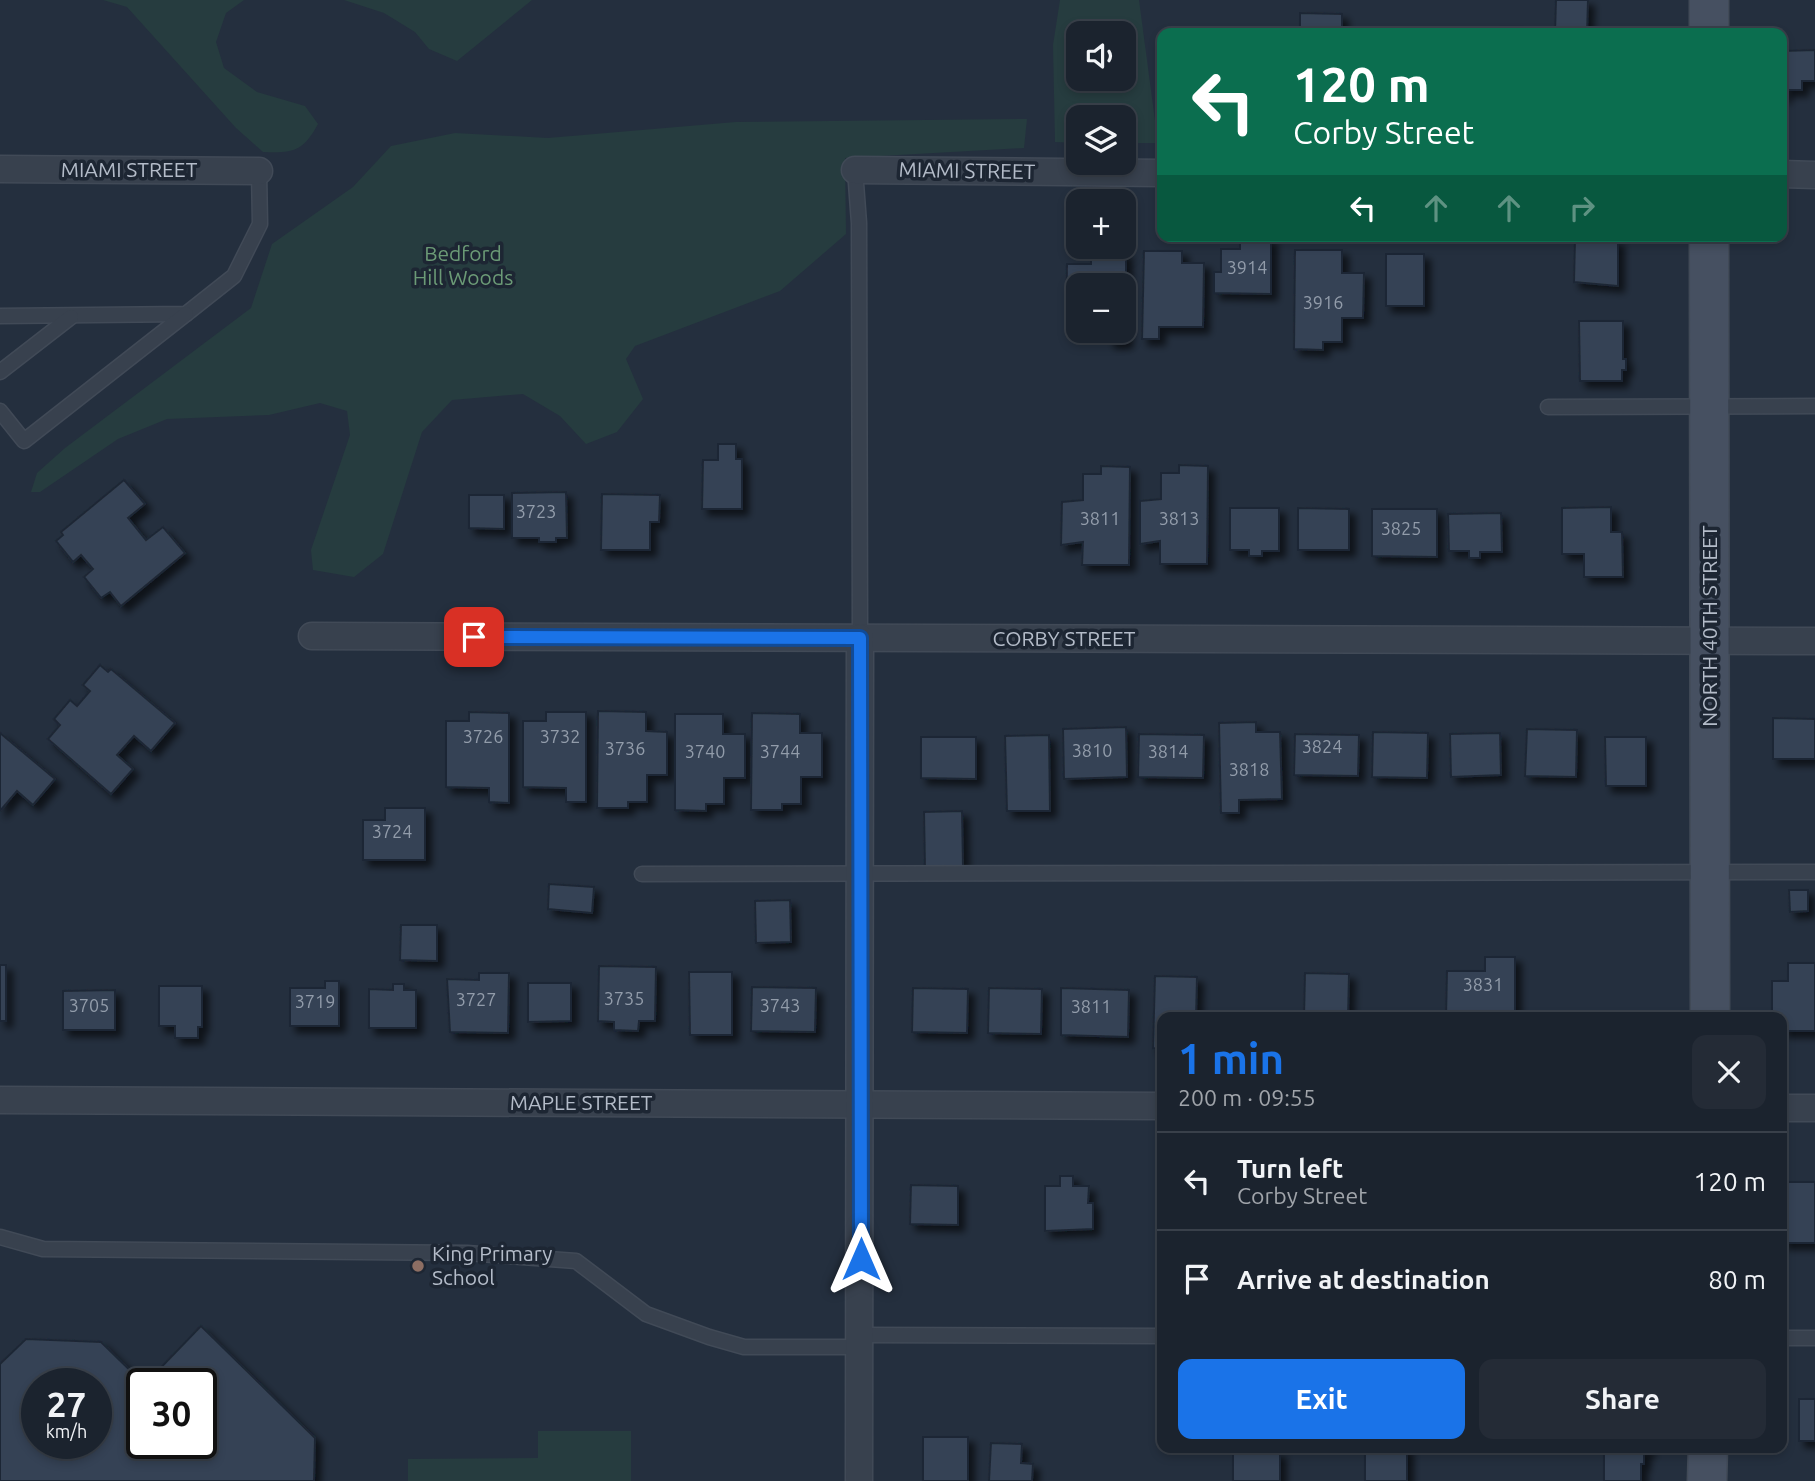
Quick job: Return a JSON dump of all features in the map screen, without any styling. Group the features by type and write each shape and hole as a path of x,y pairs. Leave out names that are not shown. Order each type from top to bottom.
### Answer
{"street":[{"path":"1709,0 1709,28"},
{"name":"MIAMI STREET","path":"0,169 259,171"},
{"name":"MIAMI STREET","path":"856,170 1157,173"},
{"path":"1787,174 1815,175"},
{"name":"NORTH 40TH STREET","path":"1709,242 1710,1012"},
{"name":"CORBY STREET","path":"313,636 1815,641"},
{"path":"859,1481 860,638"},
{"name":"MAPLE STREET","path":"0,1100 1157,1106"},
{"path":"1787,1108 1815,1108"},
{"path":"1707,1481 1708,1453"}],"lane":[{"path":"856,170 859,223 860,638"},
{"path":"0,411 24,441 234,276 260,224 259,171"},
{"path":"0,316 186,314"},
{"path":"0,372 71,317"},
{"path":"1548,407 1815,405"},
{"path":"642,874 1815,872"},
{"path":"0,1237 43,1249 467,1253 576,1261 646,1314 744,1347 861,1341 1157,1336"},
{"path":"1787,1338 1815,1338"}],"green space":[{"path":"103,0 244,0 226,13 216,42 224,68 257,92 305,106 318,124 313,133 296,149 263,152 236,128 127,7"},
{"path":"344,0 532,0 457,61 429,49 415,32 384,13"},
{"path":"1060,0 1139,0 1157,143 1136,143 1136,105 1066,105 1066,142 1055,142 1053,45"},
{"name":"Bedford Hill Woods","path":"1027,119 1024,148 845,158 846,234 780,291 635,346 626,359 643,399 617,432 586,444 560,416 523,394 452,400 422,432 383,554 354,577 313,570 311,550 350,435 347,411 320,403 269,415 167,419 118,439 40,492 31,492 37,473 65,448 251,308 272,244 353,187 391,146 455,133 548,138 736,122"},
{"path":"538,1431 631,1431 631,1481 408,1481 408,1459 538,1458"}],"building":[{"path":"1556,0 1588,0 1587,28 1555,28"},
{"path":"1300,13 1342,14 1342,28 1300,28"},
{"path":"1815,50 1815,81 1802,81 1802,90 1787,90 1787,51"},
{"path":"1240,242 1271,242 1271,294 1214,293 1214,272 1221,272 1221,249 1240,249"},
{"path":"1575,242 1618,242 1618,286 1574,282"},
{"path":"1295,250 1342,250 1342,273 1364,273 1363,318 1342,318 1342,342 1323,342 1323,350 1294,349"},
{"path":"1144,251 1182,251 1182,263 1204,263 1203,327 1159,327 1159,339 1142,339"},
{"path":"1386,254 1424,254 1424,306 1386,306"},
{"path":"1091,259 1126,259 1126,273 1067,273 1067,264 1091,264"},
{"path":"1579,321 1623,321 1623,359 1626,359 1626,370 1622,370 1622,381 1580,381"},
{"path":"718,444 736,444 736,459 742,459 742,509 702,509 703,460 718,460"},
{"path":"1179,465 1208,466 1207,564 1160,564 1160,541 1140,544 1140,501 1161,499 1161,473 1179,473"},
{"path":"1101,466 1130,467 1129,565 1082,565 1083,542 1061,545 1062,502 1083,500 1083,474 1101,474"},
{"path":"124,480 145,504 128,518 146,540 163,527 185,553 121,606 110,592 101,598 84,577 93,569 81,555 73,562 56,541 63,535 61,532"},
{"path":"566,492 567,538 556,538 556,542 539,542 539,538 512,538 512,493"},
{"path":"602,494 660,495 659,522 650,522 650,550 601,550"},
{"path":"469,495 504,495 504,529 469,528"},
{"path":"1611,507 1611,532 1622,532 1623,577 1584,577 1584,554 1562,554 1562,508"},
{"path":"1230,508 1279,508 1279,551 1262,551 1262,556 1249,556 1249,550 1230,550"},
{"path":"1298,508 1349,509 1349,550 1298,550"},
{"path":"1372,509 1437,509 1437,557 1372,556"},
{"path":"1501,513 1502,552 1480,552 1480,558 1469,558 1469,551 1449,551 1448,514"},
{"path":"100,665 108,672 111,669 175,723 151,751 134,736 117,755 133,769 111,794 48,739 60,725 54,719 70,700 77,706 90,691 83,685"},
{"path":"598,711 646,712 646,731 667,732 667,775 647,775 647,802 628,802 628,808 597,808"},
{"path":"469,712 509,713 509,803 489,802 489,788 446,787 446,721 469,721"},
{"path":"546,712 586,712 586,802 566,802 566,788 523,787 523,721 546,721"},
{"path":"752,713 800,714 800,733 822,733 822,777 801,777 801,804 782,804 782,810 751,810"},
{"path":"675,714 723,714 723,734 745,734 745,778 724,778 724,804 706,804 706,811 675,810"},
{"path":"1773,718 1815,719 1815,759 1773,759"},
{"path":"1256,722 1256,732 1280,732 1282,799 1239,800 1239,813 1221,813 1219,723"},
{"path":"1126,727 1127,777 1064,779 1063,729"},
{"path":"1527,729 1577,730 1576,777 1525,776"},
{"path":"1373,732 1428,733 1427,778 1372,777"},
{"path":"0,733 55,779 33,805 17,791 0,811"},
{"path":"1500,733 1501,775 1451,777 1450,734"},
{"path":"1139,734 1204,735 1203,778 1138,777"},
{"path":"1295,734 1359,735 1358,776 1294,775"},
{"path":"1049,735 1050,811 1007,811 1005,736"},
{"path":"921,737 976,737 976,779 921,778"},
{"path":"1605,737 1646,737 1646,786 1606,786"},
{"path":"385,808 425,808 425,860 363,860 363,820 385,820"},
{"path":"962,811 963,867 925,868 924,812"},
{"path":"549,884 594,887 592,913 548,909"},
{"path":"1789,890 1808,890 1808,911 1790,912"},
{"path":"790,900 791,942 756,943 755,901"},
{"path":"401,925 437,925 437,961 400,960"},
{"path":"1485,957 1515,957 1515,1012 1446,1012 1447,971 1485,971"},
{"path":"1788,963 1815,963 1815,1031 1787,1031 1787,1012 1772,1012 1772,981 1788,981"},
{"path":"0,965 6,965 6,1021 0,1021"},
{"path":"599,966 656,967 655,1021 639,1021 638,1031 614,1030 614,1022 598,1021"},
{"path":"689,972 732,972 732,1035 690,1035"},
{"path":"479,973 509,973 508,1033 450,1032 447,979 479,980"},
{"path":"1305,973 1349,974 1348,1012 1304,1012"},
{"path":"1155,976 1197,977 1196,1012 1157,1012 1157,1048 1153,1048"},
{"path":"325,981 339,981 339,1026 290,1026 290,988 325,988"},
{"path":"528,983 571,983 571,1021 528,1022"},
{"path":"393,984 404,984 404,990 416,990 416,1028 369,1028 369,989 393,990"},
{"path":"159,986 202,986 202,1027 198,1027 198,1038 175,1038 175,1026 159,1026"},
{"path":"752,987 816,988 815,1032 751,1031"},
{"path":"913,988 968,989 967,1033 912,1032"},
{"path":"989,988 1042,989 1041,1034 988,1033"},
{"path":"1061,988 1129,990 1128,1037 1061,1035"},
{"path":"115,990 115,1030 63,1030 63,991"},
{"path":"1060,1176 1073,1176 1073,1186 1089,1186 1088,1203 1093,1203 1093,1229 1045,1231 1045,1186 1060,1186"},
{"path":"1787,1182 1815,1182 1815,1243 1787,1243"},
{"path":"911,1185 958,1186 958,1225 910,1224"},
{"path":"201,1326 315,1438 314,1481 0,1481 0,1364 26,1339 101,1342 128,1368 126,1459 217,1459 217,1368 160,1368"},
{"path":"1799,1399 1815,1399 1815,1441 1799,1441"},
{"path":"923,1437 968,1437 968,1481 923,1481"},
{"path":"991,1443 1022,1444 1021,1463 1033,1464 1032,1481 989,1481"},
{"path":"1233,1453 1280,1453 1280,1481 1233,1481"},
{"path":"1365,1453 1407,1453 1407,1481 1365,1481"},
{"path":"1604,1453 1644,1453 1641,1481 1604,1481"}],"place":[{"name":"King Primary School","path":"418,1266"}],"route":[{"path":"474,637 860,638 861,1259"}]}
